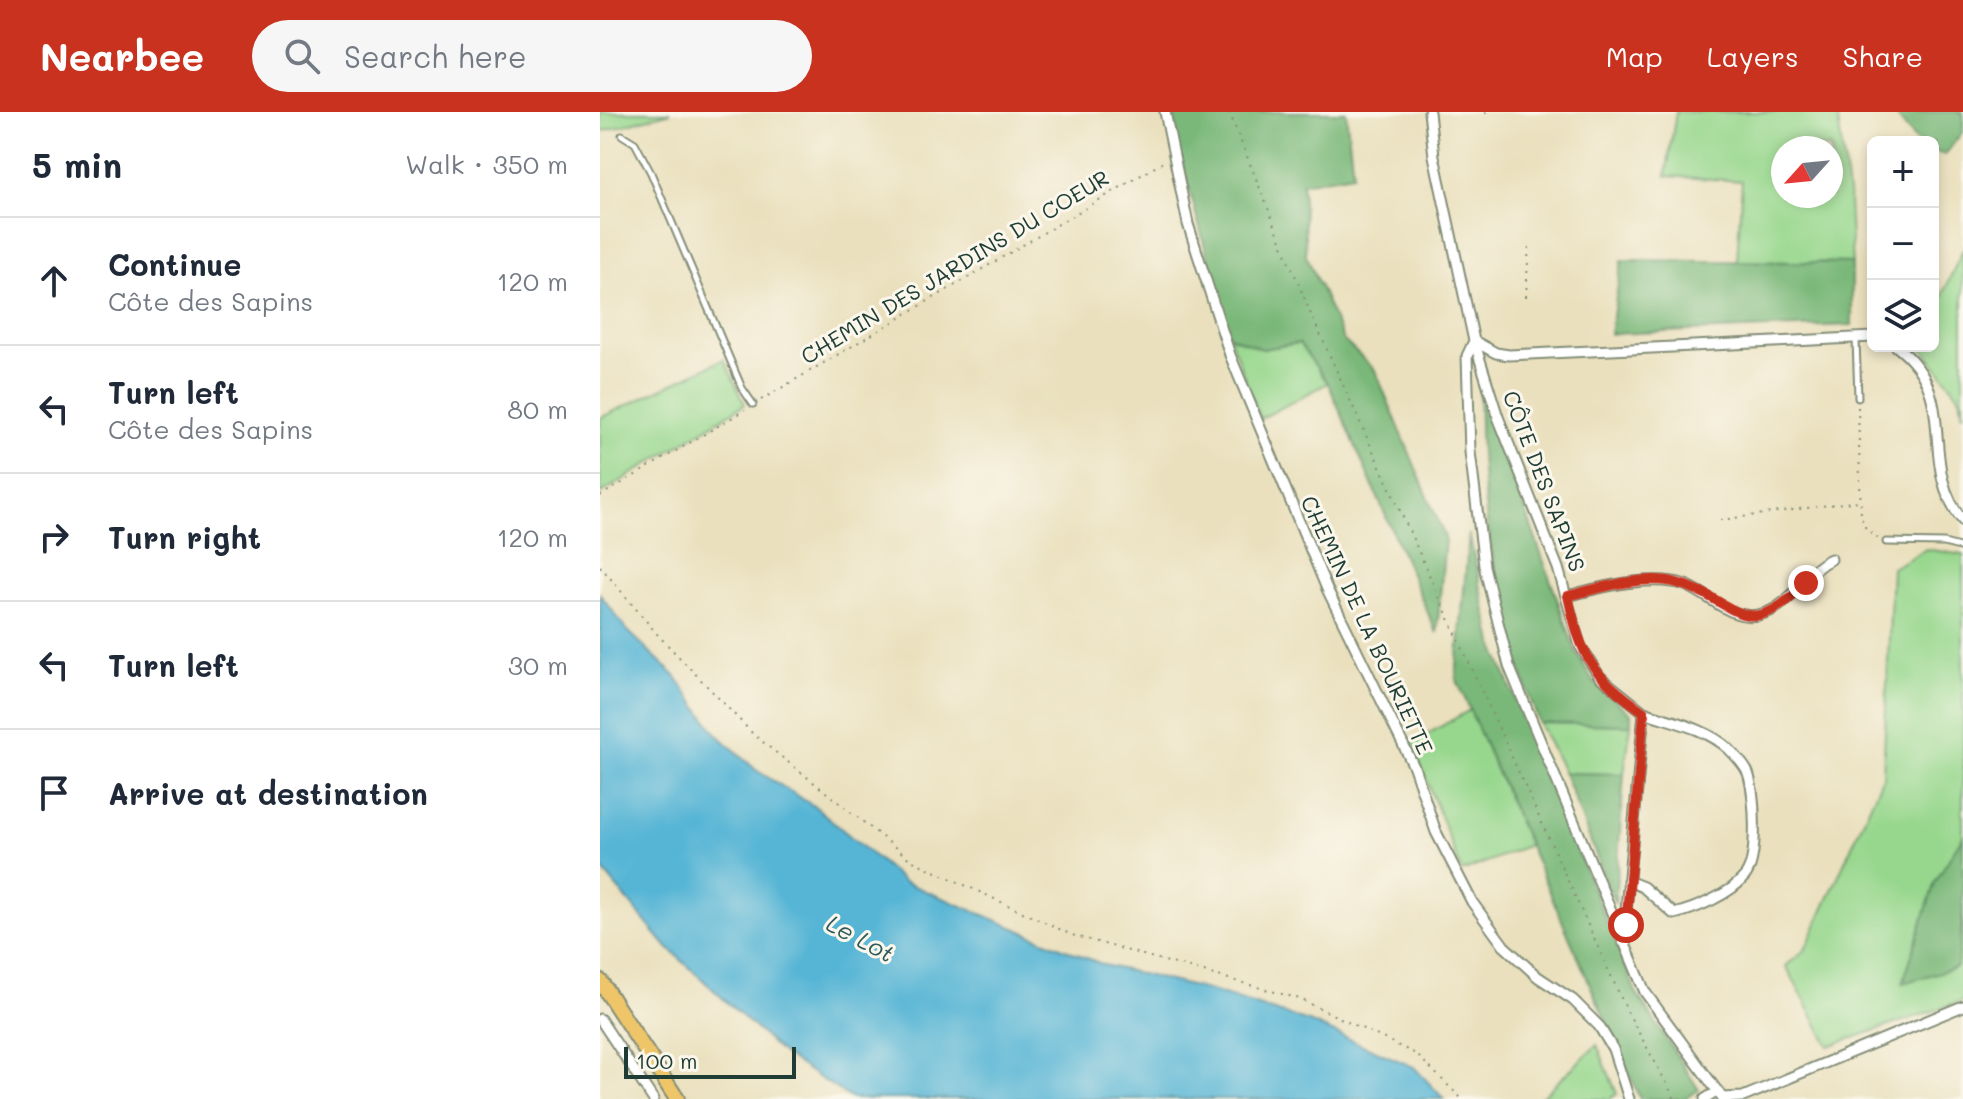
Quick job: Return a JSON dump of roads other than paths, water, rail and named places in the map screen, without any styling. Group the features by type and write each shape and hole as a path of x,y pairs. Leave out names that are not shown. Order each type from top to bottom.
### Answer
{"main road":[{"path":"600,981 677,1099"}],"street":[{"name":"CHEMIN DE LA BOURIETTE","path":"1165,112 1188,224 1230,355 1327,589 1414,767 1436,832 1472,902 1504,946 1538,977 1573,1000 1599,1026 1613,1049 1629,1099"},
{"name":"CÔTE DES SAPINS","path":"1429,112 1434,156 1474,341 1498,417 1568,596 1580,646 1600,677 1644,712 1710,735 1744,765 1753,810 1752,863 1742,880 1698,906 1674,914 1643,887 1628,881"},
{"path":"1721,1096 1645,992 1509,666 1491,595 1470,452 1467,356 1474,341 1496,353 1509,355 1867,337"},
{"path":"1905,352 1928,367 1940,384"},
{"path":"1949,424 1947,492 1963,521"},
{"path":"1568,596 1649,582 1674,582 1732,612 1758,615 1773,610 1798,591 1818,567 1831,559"},
{"path":"1623,942 1644,712"},
{"path":"1705,1099 1743,1097 1963,1006"},
{"path":"600,1019 653,1099"}],"lane":[{"path":"622,135 635,143 651,173 736,375 753,404"},
{"path":"1856,336 1858,398"},
{"path":"1886,542 1944,543 1963,548"}],"water":[{"name":"Le Lot","path":"600,594 627,630 675,676 717,734 756,770 817,808 904,882 1104,965 1211,991 1309,1022 1414,1067 1444,1099 852,1099 783,1054 663,943 600,867"}]}
